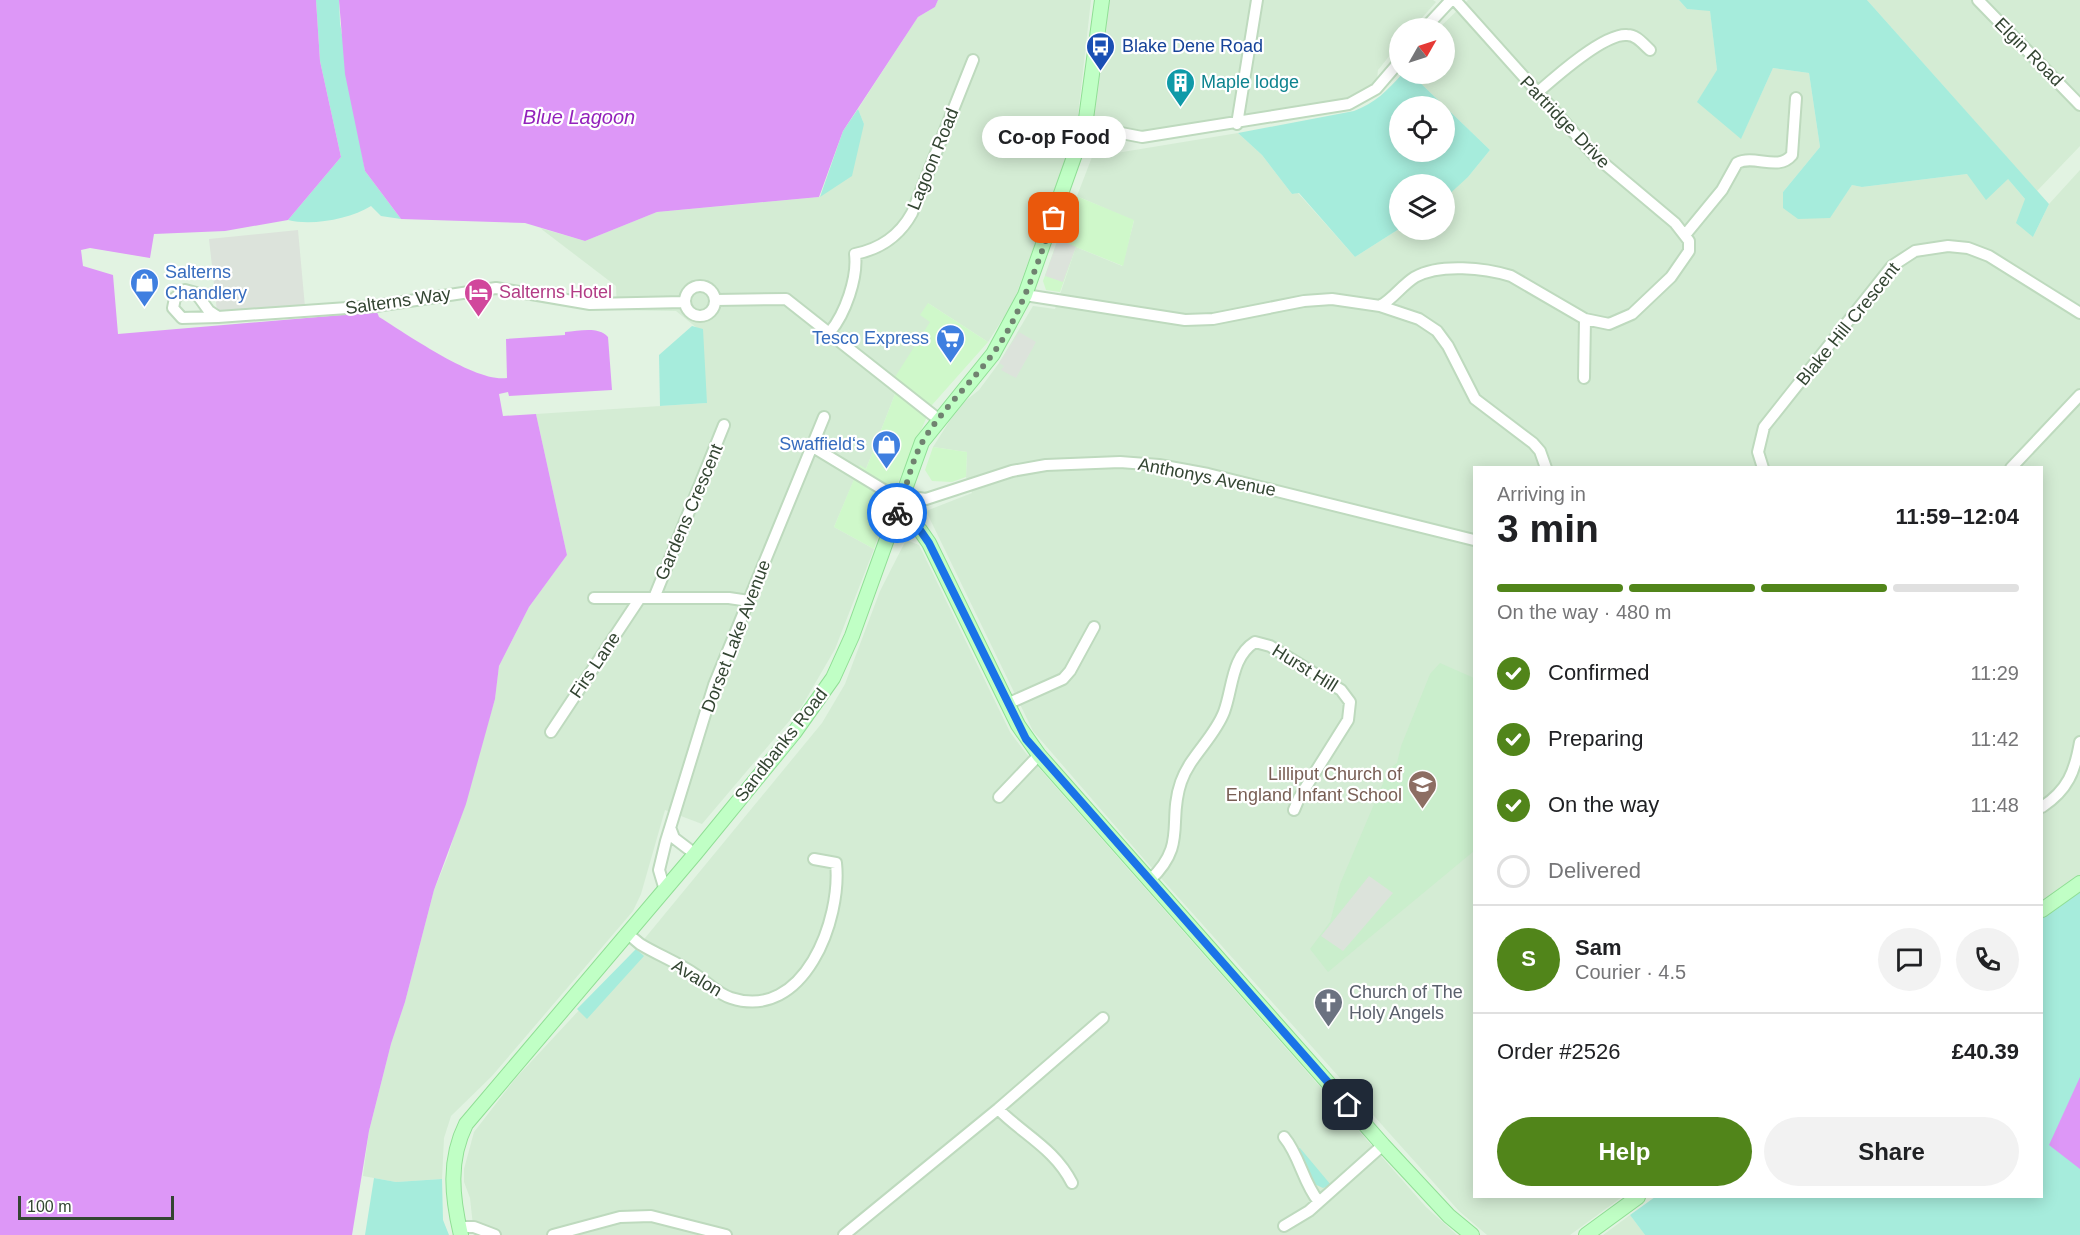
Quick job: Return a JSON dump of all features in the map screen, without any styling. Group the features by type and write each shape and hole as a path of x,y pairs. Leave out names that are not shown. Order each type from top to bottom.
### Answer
{"main road":[{"name":"Sandbanks Road","path":"460,1231 453,1169 454,1152 466,1124 695,854 794,733 833,678 852,636 918,451 938,419 993,354 1025,295 1085,126 1102,0"},
{"path":"895,519 920,530 929,543 1007,704 1039,755 1383,1145 1449,1216 1472,1235"},
{"path":"2043,909 2080,883"},
{"path":"1586,1235 1637,1198"}],"street":[{"path":"1237,124 1257,0"},
{"path":"1435,18 1453,0"},
{"name":"Partridge Drive","path":"1453,0 1593,155 1675,223 1685,235"},
{"name":"Elgin Road","path":"1978,0 2080,105"},
{"path":"1537,93 1575,60 1621,35 1636,37 1650,51"},
{"name":"Lagoon Road","path":"830,333 856,273 855,254 870,251 895,236 905,226 912,213 973,60"},
{"path":"1085,126 1123,136 1142,137 1237,124 1357,101 1376,89 1389,74"},
{"path":"1380,306 1413,278 1425,272 1434,270 1498,272 1533,286 1586,319 1609,324 1626,317 1647,302 1671,277 1689,251 1685,235 1722,190 1731,170 1737,163 1751,160 1779,163 1792,155 1796,98"},
{"name":"Blake Hill Crescent","path":"1762,466 1758,452 1764,427 1881,279 1905,255 1934,247 1968,248 2006,264 2080,312"},
{"path":"684,302 688,291 697,286 710,290 715,300 786,299 938,419"},
{"name":"Salterns Way","path":"218,317 376,306 496,288 590,304 684,302 689,312 700,316 710,312 715,300"},
{"path":"1025,295 1185,320 1213,319 1305,301 1332,299 1380,306 1419,319 1437,331 1448,346 1475,399 1533,443 1540,451 1545,466"},
{"path":"1584,378 1586,319"},
{"path":"2013,466 2080,395"},
{"name":"Dorset Lake Avenue","path":"665,890 659,870 714,685 824,417"},
{"name":"Gardens Crescent","path":"654,598 724,425"},
{"path":"813,447 903,498"},
{"name":"Anthonys Avenue","path":"903,498 926,499 1012,471 1046,465 1120,462 1159,465 1237,481 1473,540"},
{"path":"594,598 729,598 749,602"},
{"name":"Firs Lane","path":"551,732 640,598"},
{"path":"1007,704 1063,679 1070,671 1094,627"},
{"name":"Hurst Hill","path":"1150,879 1167,862 1171,851 1181,781 1215,732 1225,710 1238,661 1242,653 1255,642 1270,646 1341,690 1350,702 1348,720 1299,798 1294,810"},
{"path":"2043,806 2074,772 2080,742"},
{"path":"999,797 1039,755"},
{"path":"671,830 674,837 695,854"},
{"name":"Avalon","path":"628,934 640,944 730,998 750,1001 769,998 786,990 801,976 821,949 830,927 835,906 836,863 814,859"},
{"path":"844,1235 998,1109 1103,1018"},
{"path":"998,1109 1048,1149 1063,1166 1072,1183"},
{"path":"1284,1137 1292,1146 1313,1195 1319,1202"},
{"path":"1284,1226 1319,1202 1383,1145"},
{"path":"553,1235 620,1217 651,1216 726,1235"},
{"path":"460,1231 474,1227 495,1235"}],"shaded area":[{"path":"316,0 339,0 340,23 365,171 401,219 381,216 371,206 353,215 331,220 298,222 288,220 341,157 320,61"},
{"path":"938,0 1091,0 1076,133 1013,303 988,342 928,303 931,322 895,394 866,469 860,466 834,527 874,549 835,649 802,706 702,824 665,810 641,894 633,911 492,1076 451,1116 444,1138 442,1179 396,1182 363,1176 369,1131 391,1044 405,1002 434,890 448,856 495,699 499,666 529,607 567,555 536,414 707,403 697,328 676,311 617,310 616,286 540,228 585,241 657,212 820,197 864,124 858,109 918,17 935,7"},
{"path":"1102,0 1433,0 1436,2 1422,18 1389,18 1389,56 1378,70 1376,89 1367,96 1161,136 1085,126"},
{"path":"1468,0 1679,0 1687,9 1710,10 1717,70 1741,138 1773,68 1809,73 1820,147 1783,192 1830,217 1852,185 1862,187 1967,174 2008,179 2025,199 2033,237 2049,204 2080,170 2080,883 2043,909 2043,466 1473,466 1473,1198 1621,1198 1570,1235 1487,1235 1459,1211 1143,858 1033,731 926,511 972,493 966,477 967,452 933,447 959,406 979,390 999,363 1033,306 1055,309 1076,247 1122,266 1134,221 1077,196 1092,157 1238,133 1262,155 1292,194 1298,193 1355,257 1389,235 1389,240 1455,240 1455,187 1468,177 1490,150 1455,116 1455,96 1434,96 1421,84 1455,84 1455,18 1449,18"},
{"path":"1679,0 1867,0 2049,204 2033,237 2016,223 2025,199 2008,179 1986,200 1967,174 1862,187 1852,185 1830,218 1798,219 1783,208 1783,192 1820,147 1809,73 1773,68 1741,139 1697,102 1717,70 1710,11 1687,9"},
{"path":"1867,0 2080,0 2080,146 2037,191"},
{"path":"1393,84 1421,84 1434,96 1389,96 1389,162 1455,162 1455,116 1490,150 1455,189 1455,174 1389,174 1389,235 1355,257 1299,193 1292,194 1262,155 1238,133 1354,111 1386,91"},
{"path":"858,109 864,124 852,176 820,197 843,131"},
{"path":"1074,195 1134,220 1123,266 1076,247 1060,292 1046,290 1043,281"},
{"path":"298,230 305,307 222,313 217,311 209,239"},
{"path":"1058,239 1076,247 1063,282 1045,276"},
{"path":"928,303 988,342 932,405 890,501 874,549 834,527 860,465 866,469 895,394 888,388 930,322 920,315"},
{"path":"692,326 703,329 707,403 660,406 659,355"},
{"path":"1019,332 1036,342 1016,378 1001,370 1004,366 999,363"},
{"path":"933,447 967,452 966,477 952,482 932,481 925,470"},
{"path":"906,540 919,545 1010,732 1025,752 1426,1207 1457,1235 474,1235 470,1198 464,1182 464,1169 474,1132 515,1079 636,949 822,723 845,684 880,591"},
{"name":"Lilliput Church of England Infant School","path":"1440,663 1473,678 1473,852 1328,972 1310,949 1330,922 1340,884 1389,769 1397,763 1401,746 1430,674"},
{"path":"1369,876 1393,893 1343,951 1321,936"},
{"path":"2080,883 2080,1235 1645,1235 1630,1215 1654,1198 2043,1198 2043,909"},
{"path":"636,949 644,956 587,1019 577,1009"},
{"path":"1297,1148 1300,1148 1331,1185 1323,1188 1312,1183"},
{"path":"374,1178 396,1182 442,1179 443,1220 449,1235 365,1235"},
{"path":"1630,1215 1645,1235 1603,1235"}],"water":[{"path":"0,0 316,0 320,61 341,157 288,220 225,231 154,234 150,258 90,248 81,250 83,266 113,275 118,334 377,312 379,317 442,356 494,378 507,378 506,339 565,335 565,332 588,330 599,331 608,337 612,390 509,396 508,392 499,394 503,416 536,414 567,555 529,607 499,666 495,699 466,804 434,890 405,1002 391,1044 369,1131 352,1235 0,1235"},
{"name":"Blue Lagoon","path":"339,0 938,0 935,7 918,17 843,131 819,197 657,212 585,241 525,223 401,219 365,171 345,74"},
{"path":"2080,1077 2080,1169 2049,1145"}],"way so far":[{"path":"897,513 918,451 926,435 983,367 1007,333 1025,295 1054,218"}],"place":[{"name":"Blake Dene Road","path":"1101,72"},
{"name":"Maple lodge","path":"1180,108"},
{"name":"Co-op Food","path":"1054,218"},
{"name":"Salterns Chandlery","path":"144,308"},
{"name":"Salterns Hotel","path":"478,318"},
{"name":"Tesco Express","path":"950,364"},
{"name":"Swaffield‘s","path":"886,470"},
{"name":"Lilliput Church of England Infant School","path":"1423,810"},
{"name":"Church of The Holy Angels","path":"1328,1028"}],"route":[{"path":"897,513 895,519 920,530 929,543 1026,739 1348,1105"}]}
